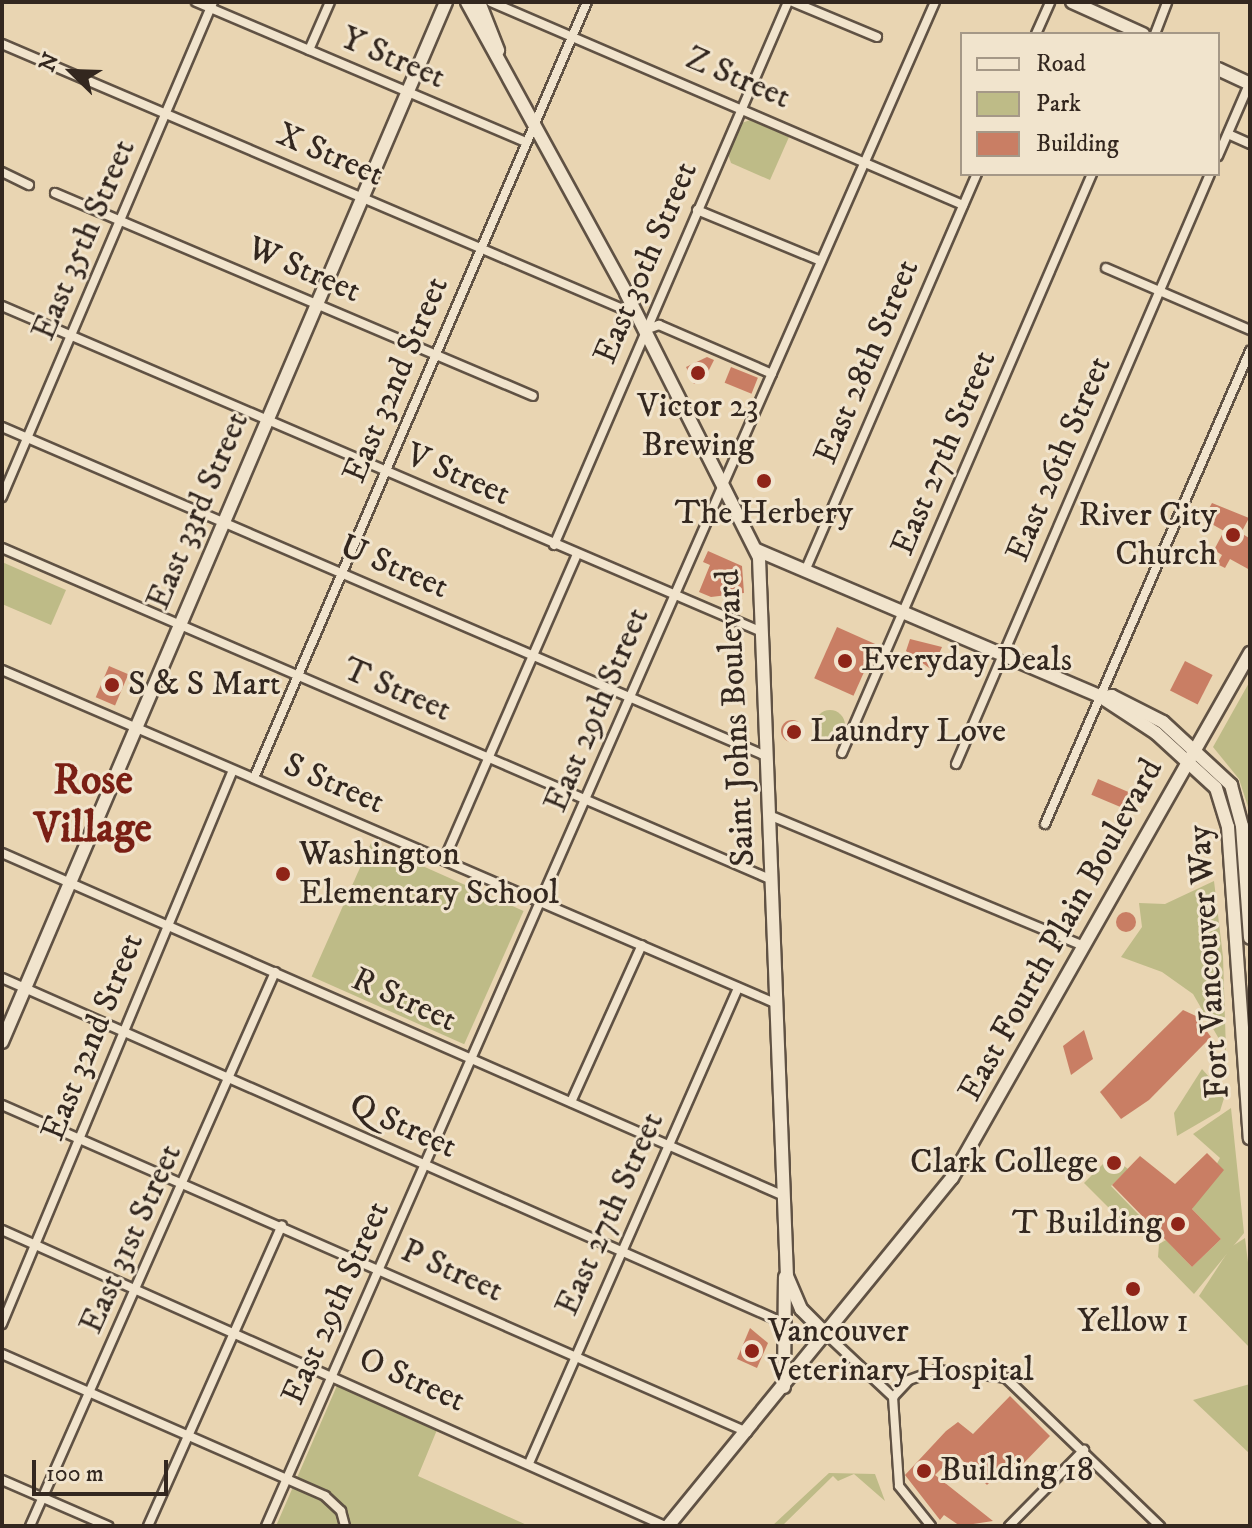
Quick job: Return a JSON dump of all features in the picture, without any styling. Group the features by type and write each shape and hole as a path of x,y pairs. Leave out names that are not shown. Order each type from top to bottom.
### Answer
{"street":[{"name":"Y Street","path":"196,2 212,5 407,93 526,142"},
{"path":"309,50 330,2"},
{"name":"East 33rd Street","path":"2,1042 446,2"},
{"name":"Saint Johns Boulevard","path":"467,2 498,50 757,550 786,1266 797,1302 827,1335"},
{"name":"Saint Johns Boulevard","path":"479,2 498,50"},
{"name":"Z Street","path":"491,2 742,107 963,205"},
{"name":"East 32nd Street","path":"254,778 587,2"},
{"path":"790,2 877,37"},
{"name":"East 30th Street","path":"554,545 790,2"},
{"name":"East 29th Street","path":"266,1526 543,903 935,2"},
{"path":"1037,32 1050,2"},
{"path":"1072,2 1139,32"},
{"path":"1156,32 1167,2"},
{"name":"East 35th Street","path":"2,497 212,5"},
{"name":"X Street","path":"2,44 637,315"},
{"path":"1220,70 1250,83 1220,152"},
{"path":"1228,134 1250,144"},
{"path":"2,172 29,185"},
{"name":"East 28th Street","path":"805,571 976,176"},
{"name":"East 27th Street","path":"842,753 1091,176"},
{"name":"East 26th Street","path":"956,764 1209,176"},
{"name":"W Street","path":"55,193 533,396"},
{"path":"697,210 821,261"},
{"path":"1106,268 1250,330"},
{"name":"V Street","path":"2,306 762,632"},
{"path":"645,330 659,325 772,374"},
{"path":"1045,824 1250,351"},
{"name":"U Street","path":"2,427 766,756"},
{"name":"T Street","path":"2,548 772,880"},
{"name":"Fort Vancouver Way","path":"757,550 1101,697 1191,755 1235,792 1250,938"},
{"path":"444,860 577,554"},
{"name":"East Fourth Plain Boulevard","path":"666,1526 827,1335 952,1178 1250,653"},
{"name":"S Street","path":"2,670 777,1004"},
{"name":"Fort Vancouver Way","path":"1191,755 1216,788 1227,813 1250,1138"},
{"name":"East 32nd Street","path":"2,1324 233,770"},
{"path":"769,815 1083,946"},
{"name":"R Street","path":"2,853 784,1196"},
{"path":"571,1102 642,945"},
{"name":"East 31st Street","path":"30,1526 186,1183 275,972"},
{"name":"Q Street","path":"2,978 782,1322"},
{"name":"East 27th Street","path":"530,1461 738,988"},
{"name":"P Street","path":"2,1105 576,1354 747,1432"},
{"path":"148,1526 282,1225"},
{"name":"O Street","path":"2,1230 334,1373 666,1526"},
{"path":"784,1387 782,1322 786,1266"},
{"path":"827,1335 893,1397 899,1486 931,1526"},
{"path":"2,1354 325,1496 347,1524"},
{"path":"893,1397 909,1380 937,1370 1006,1378 1160,1526"},
{"path":"1009,1526 1084,1450"},
{"path":"2,1480 108,1526"}],"green space":[{"path":"750,120 789,137 770,180 731,163 728,154 739,124"},
{"path":"2,562 66,590 51,625 2,604"},
{"path":"1250,681 1250,813 1239,779 1213,747"},
{"path":"830,710 841,714 845,725 841,736 830,740 819,736 815,725 819,714"},
{"path":"371,843 524,911 464,1044 312,976"},
{"path":"1214,881 1223,957 1226,1051 1193,994 1162,972 1121,957 1142,927 1139,903 1165,904"},
{"path":"1202,1069 1225,1095 1220,1111 1177,1136 1174,1113"},
{"path":"1231,1108 1244,1233 1194,1294 1158,1257 1159,1244 1166,1240 1192,1267 1221,1239 1192,1209 1220,1158 1193,1134"},
{"path":"1111,1156 1128,1169 1111,1186 1140,1216 1129,1228 1084,1183"},
{"path":"1245,1238 1250,1279 1250,1348 1199,1296 1231,1247"},
{"path":"339,1381 439,1425 418,1476 529,1526 276,1526"},
{"path":"1250,1384 1250,1454 1193,1400"},
{"path":"829,1473 875,1474 885,1501 854,1474 838,1481 833,1476 782,1526 772,1526"}],"building":[{"name":"Victor 23 Brewing","path":"707,357 714,360 705,378 694,384 686,367"},
{"path":"731,367 758,378 752,394 725,383"},
{"name":"River City Church","path":"1212,503 1249,518 1241,533 1249,538 1250,570 1230,559 1225,568 1217,564 1222,555 1214,550 1224,531 1203,519"},
{"path":"708,551 742,566 744,593 711,597 699,592 710,565 703,562"},
{"name":"Everyday Deals","path":"837,627 876,644 854,696 814,678"},
{"path":"910,639 942,647 932,670 906,651"},
{"path":"1185,661 1213,675 1198,704 1170,690"},
{"name":"S & S Mart","path":"109,666 128,674 115,706 96,697"},
{"name":"Laundry Love","path":"792,720 800,723 803,731 800,739 792,742 784,739 781,731 784,723"},
{"path":"1098,779 1135,795 1128,810 1091,795"},
{"path":"1126,912 1133,915 1136,922 1133,929 1126,932 1119,929 1116,922 1119,915"},
{"path":"1183,1010 1196,1016 1211,1037 1149,1100 1121,1119 1100,1092"},
{"path":"1084,1030 1093,1059 1071,1075 1063,1046"},
{"name":"T Building","path":"1207,1153 1224,1170 1192,1209 1221,1239 1192,1267 1112,1185 1140,1156 1175,1184"},
{"name":"Vancouver Veterinary Hospital","path":"750,1328 768,1343 757,1368 737,1359"},
{"path":"1010,1396 1050,1436 1019,1468 1011,1461 987,1485 956,1454 935,1475 993,1521 960,1526 944,1515 940,1520 905,1475 946,1431 958,1422 973,1434"}],"place":[{"name":"Victor 23 Brewing","path":"698,373"},
{"name":"The Herbery","path":"764,481"},
{"name":"River City Church","path":"1233,535"},
{"name":"Everyday Deals","path":"845,661"},
{"name":"S & S Mart","path":"112,685"},
{"name":"Laundry Love","path":"794,732"},
{"name":"Washington Elementary School","path":"283,874"},
{"name":"Clark College","path":"1114,1163"},
{"name":"T Building","path":"1178,1224"},
{"name":"Yellow 1","path":"1133,1289"},
{"name":"Vancouver Veterinary Hospital","path":"752,1351"},
{"name":"Building 18","path":"924,1471"}],"district":[{"name":"Rose Village","path":"93,805"}]}
